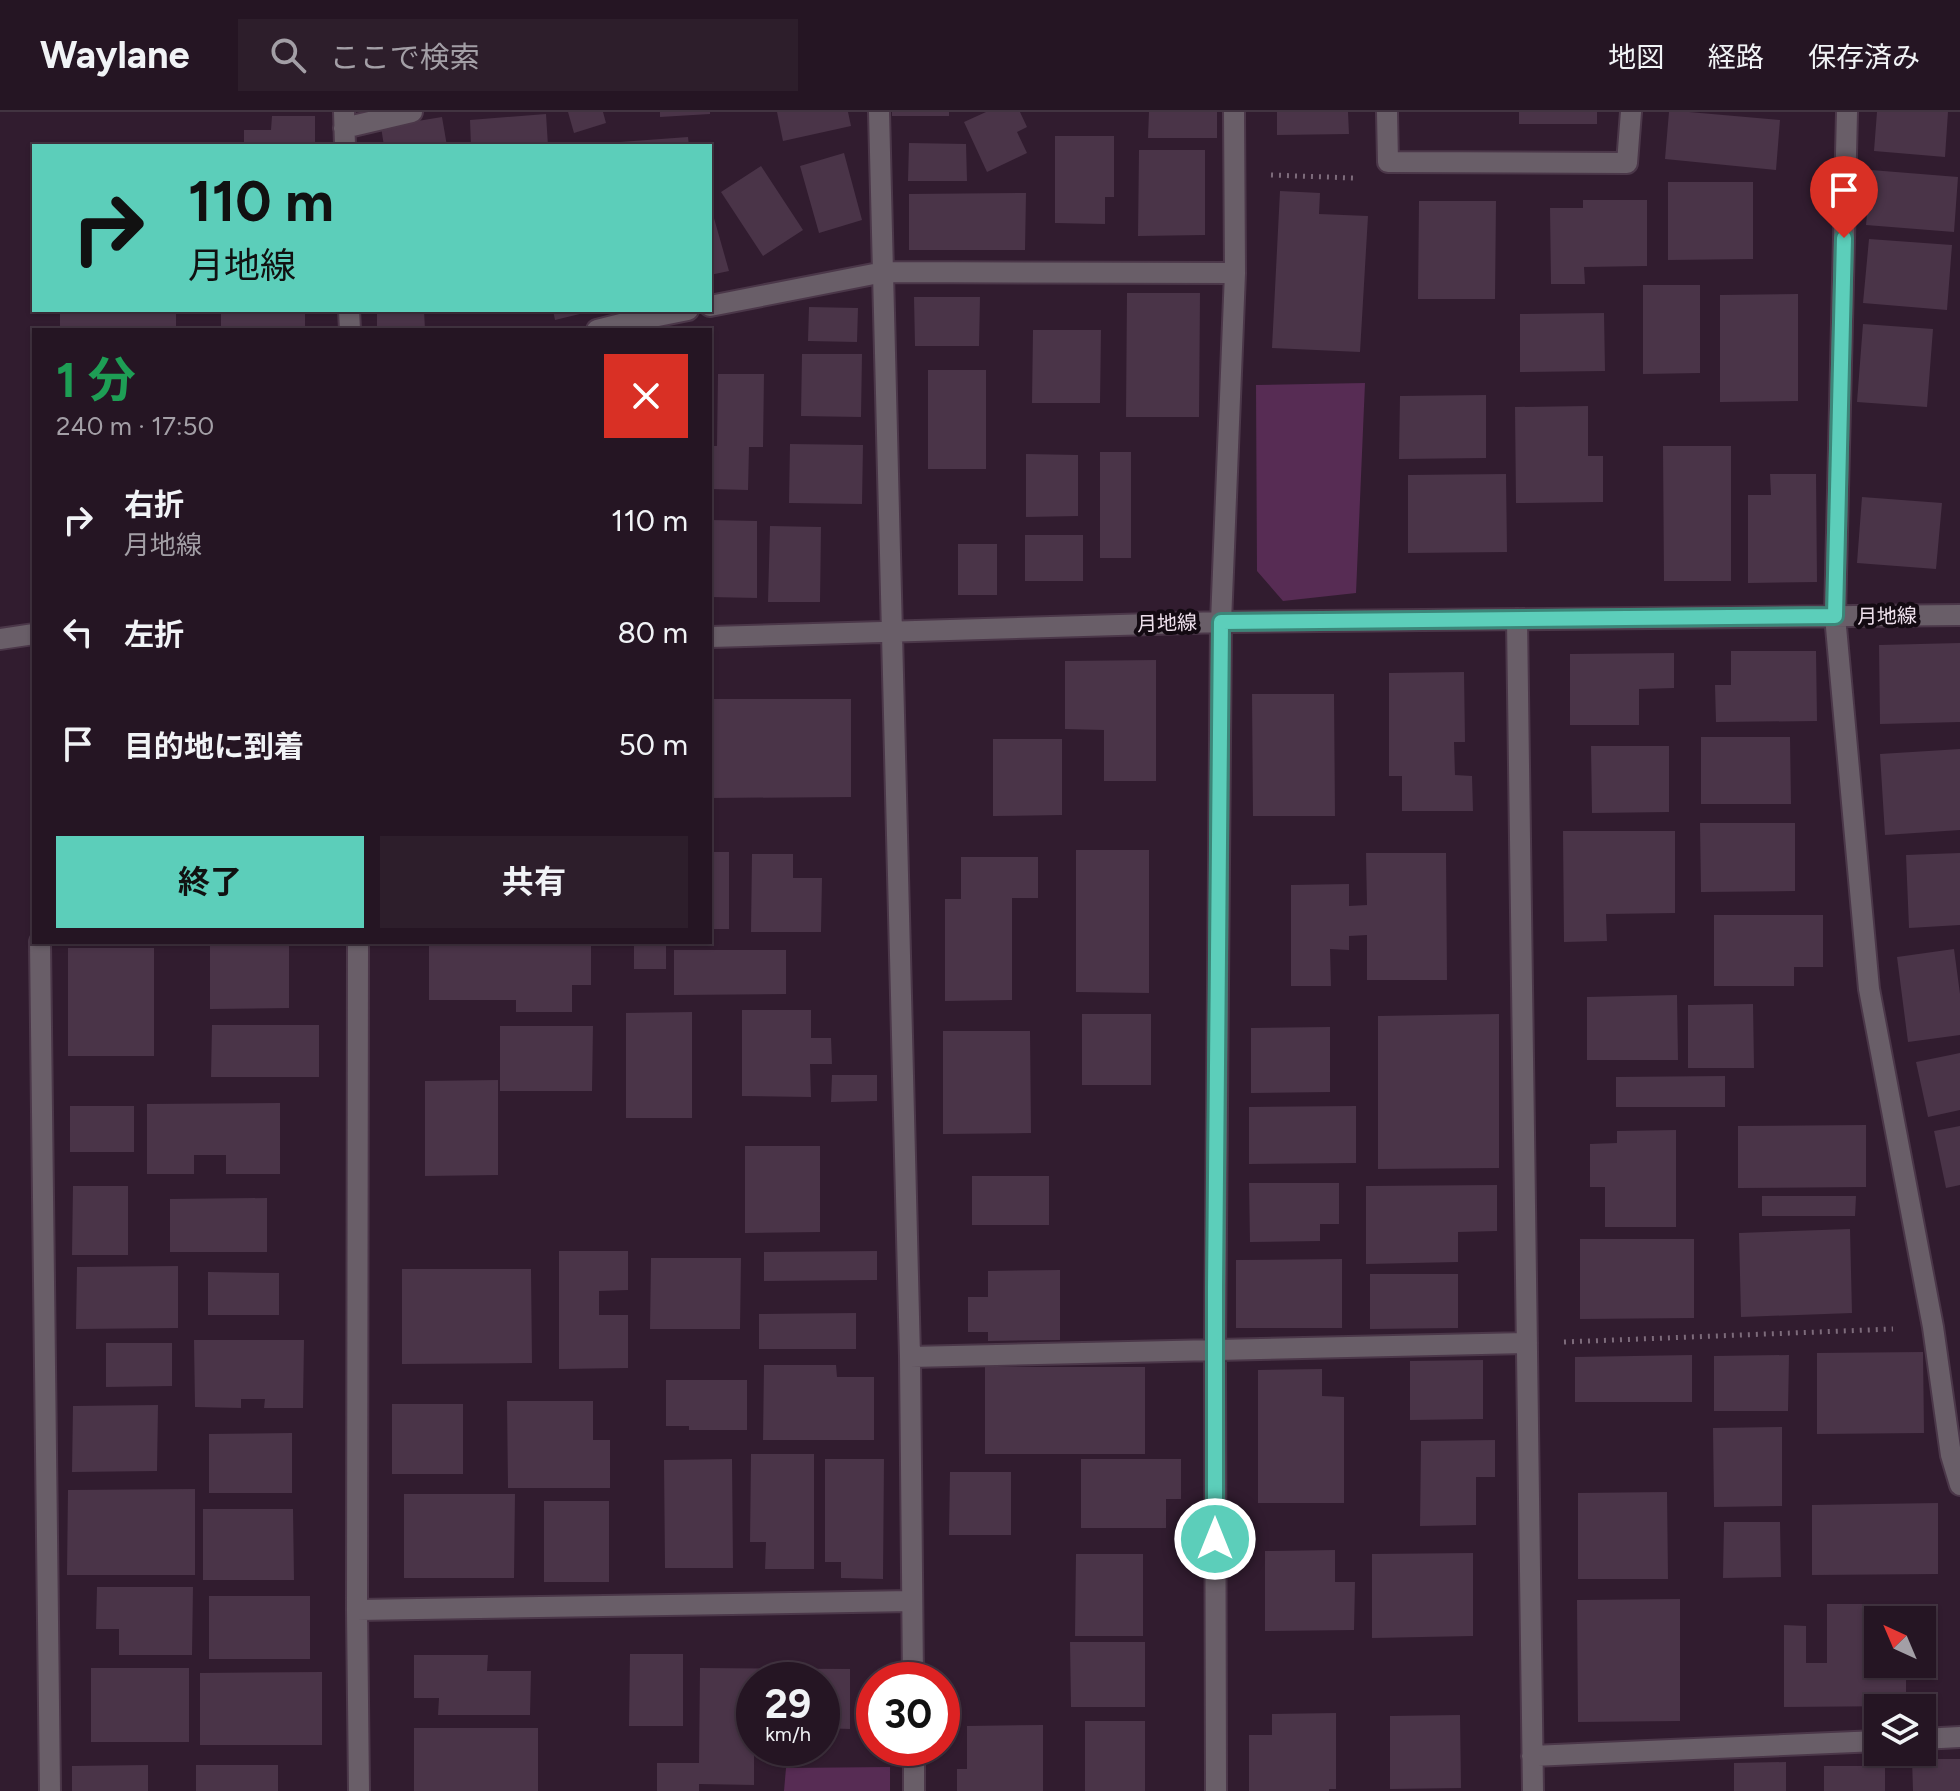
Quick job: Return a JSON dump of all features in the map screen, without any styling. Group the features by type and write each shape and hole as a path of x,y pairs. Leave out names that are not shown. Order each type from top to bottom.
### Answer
{"street":[{"path":"344,129 412,112"},
{"path":"879,112 910,1357 913,1662"},
{"path":"1216,1791 1215,1350 1221,622 1235,273 1234,112"},
{"path":"1387,112 1388,162 1627,163 1631,112"},
{"path":"1847,112 1835,616 1869,989 1933,1327 1951,1455 1960,1485"},
{"path":"712,306 884,272 1235,273"},
{"path":"606,328 679,312"},
{"name":"月地線","path":"712,637 1221,622 1960,615"},
{"path":"1517,619 1533,1791"},
{"path":"40,944 50,1791"},
{"path":"358,944 359,1791"},
{"path":"910,1357 1527,1343"},
{"path":"357,1610 912,1601"},
{"path":"1936,1738 1960,1737"},
{"path":"1532,1756 1864,1742"},
{"path":"914,1766 914,1791"}],"path":[{"path":"1234,173 1365,179 1388,162"},
{"path":"1527,1343 1933,1327"}],"shaded area":[{"path":"1365,383 1356,593 1283,601 1257,571 1256,385"},
{"path":"890,1767 890,1791 784,1791 786,1768"}],"building":[{"path":"568,112 603,112 606,123 574,133"},
{"path":"660,112 710,112 710,114 660,117"},
{"path":"777,112 848,112 851,126 783,141"},
{"path":"892,112 949,112 949,116 892,116"},
{"path":"986,112 1020,112 1027,127 1017,132 1027,153 987,172 964,122"},
{"path":"1149,112 1217,112 1217,138 1148,138"},
{"path":"1277,112 1348,112 1349,134 1277,135"},
{"path":"1519,112 1597,112 1597,124 1519,124"},
{"path":"1669,112 1780,120 1776,170 1665,159"},
{"path":"1877,112 1948,112 1945,157 1874,151"},
{"path":"546,114 548,144 471,144 470,120"},
{"path":"272,116 315,116 315,144 244,144 244,130 271,130"},
{"path":"442,117 447,144 384,144 381,127"},
{"path":"1055,136 1114,136 1114,197 1105,197 1105,224 1055,223"},
{"path":"688,137 689,144 620,144"},
{"path":"909,143 966,144 967,181 908,181"},
{"path":"1139,150 1205,150 1205,235 1138,236"},
{"path":"844,153 862,220 819,233 800,166"},
{"path":"761,166 803,230 763,256 721,192"},
{"path":"1871,170 1958,177 1954,232 1866,225"},
{"path":"1668,182 1753,182 1753,259 1668,260"},
{"path":"1280,191 1320,193 1319,214 1368,216 1360,352 1272,348"},
{"path":"1026,193 1025,250 909,250 909,194"},
{"path":"1583,200 1647,200 1647,266 1584,267 1585,284 1551,284 1550,208 1583,208"},
{"path":"1419,201 1496,201 1495,299 1418,299"},
{"path":"712,211 729,271 712,275"},
{"path":"1869,239 1952,245 1947,310 1863,303"},
{"path":"1643,285 1700,285 1700,373 1643,374"},
{"path":"1127,293 1200,293 1199,417 1126,417"},
{"path":"1798,294 1798,401 1720,402 1720,295"},
{"path":"914,297 980,297 979,346 915,346"},
{"path":"809,307 858,308 857,342 808,341"},
{"path":"176,312 176,328 60,328 60,314"},
{"path":"221,312 305,312 305,328 221,328"},
{"path":"377,312 424,312 425,328 377,328"},
{"path":"553,312 588,312 555,320"},
{"path":"1604,313 1605,371 1520,372 1520,314"},
{"path":"1863,324 1933,329 1927,407 1857,402"},
{"path":"1033,330 1101,330 1100,403 1032,403"},
{"path":"802,354 862,354 861,417 801,416"},
{"path":"928,370 986,370 986,469 928,469"},
{"path":"718,374 764,374 763,447 749,447 748,490 712,489 712,446 717,446"},
{"path":"1486,395 1486,458 1399,459 1400,396"},
{"path":"1588,406 1588,456 1603,456 1603,502 1516,503 1515,407"},
{"path":"790,444 863,445 862,504 789,503"},
{"path":"1663,446 1731,446 1731,581 1664,581"},
{"path":"1100,452 1131,452 1131,558 1100,558"},
{"path":"1026,454 1078,455 1078,516 1026,517"},
{"path":"1506,474 1507,552 1408,553 1408,475"},
{"path":"1770,474 1816,474 1817,582 1748,583 1748,495 1771,495"},
{"path":"1862,497 1942,503 1936,569 1857,563"},
{"path":"712,520 757,521 757,598 712,597"},
{"path":"770,526 821,527 820,602 768,602"},
{"path":"1025,535 1083,535 1083,581 1025,581"},
{"path":"958,544 997,544 997,595 958,595"},
{"path":"1960,643 1960,722 1880,724 1879,645"},
{"path":"1731,651 1816,651 1817,721 1716,722 1715,685 1731,685"},
{"path":"1674,653 1674,688 1639,689 1639,725 1570,725 1570,654"},
{"path":"1156,660 1156,781 1104,781 1104,730 1065,729 1065,661"},
{"path":"1464,672 1465,742 1454,742 1455,775 1472,776 1473,811 1402,811 1402,776 1389,776 1389,673"},
{"path":"1252,694 1334,694 1335,816 1253,816"},
{"path":"712,699 851,699 851,797 712,798"},
{"path":"1701,737 1790,737 1791,804 1701,804"},
{"path":"993,739 1062,739 1062,815 993,816"},
{"path":"1591,746 1669,746 1669,812 1592,813"},
{"path":"1960,749 1960,830 1885,835 1880,754"},
{"path":"1700,823 1795,823 1795,891 1701,892"},
{"path":"1563,831 1675,831 1675,913 1606,914 1607,941 1564,942"},
{"path":"1076,850 1149,850 1149,993 1076,992"},
{"path":"712,852 729,852 729,929 712,929"},
{"path":"1366,853 1446,853 1447,980 1367,980 1367,935 1349,936 1349,950 1330,949 1331,986 1291,986 1291,885 1349,884 1349,906 1367,905"},
{"path":"1960,853 1960,925 1909,928 1906,855"},
{"path":"752,854 793,854 793,878 822,878 821,932 751,932"},
{"path":"961,857 1038,857 1038,898 1012,898 1012,1000 945,1001 945,899 961,899"},
{"path":"1714,915 1823,915 1823,967 1794,967 1794,986 1714,986"},
{"path":"210,944 289,944 289,1008 210,1009"},
{"path":"429,944 591,944 591,985 572,985 572,1012 516,1012 516,1000 429,1000"},
{"path":"634,944 666,944 666,969 634,969"},
{"path":"68,948 154,948 154,1056 68,1056"},
{"path":"1954,949 1960,994 1960,1035 1908,1042 1897,957"},
{"path":"674,950 786,950 786,994 674,995"},
{"path":"1677,995 1678,1060 1587,1060 1587,997"},
{"path":"1753,1004 1754,1068 1688,1068 1688,1005"},
{"path":"742,1010 811,1010 811,1038 831,1038 832,1064 810,1064 811,1097 742,1096"},
{"path":"692,1012 692,1118 626,1118 626,1013"},
{"path":"1082,1014 1151,1014 1151,1085 1082,1085"},
{"path":"1499,1014 1499,1168 1378,1169 1378,1016"},
{"path":"212,1025 319,1025 319,1077 211,1077"},
{"path":"500,1026 593,1026 592,1091 500,1091"},
{"path":"1330,1027 1330,1092 1251,1093 1251,1028"},
{"path":"943,1031 1030,1031 1031,1133 943,1134"},
{"path":"1960,1053 1960,1110 1928,1117 1916,1062"},
{"path":"832,1075 877,1075 877,1101 831,1102"},
{"path":"1725,1076 1725,1107 1616,1107 1616,1077"},
{"path":"498,1080 498,1175 425,1176 425,1081"},
{"path":"280,1103 280,1174 226,1174 226,1155 194,1155 194,1174 147,1174 147,1104"},
{"path":"70,1106 134,1106 134,1152 70,1152"},
{"path":"1356,1106 1356,1163 1249,1164 1249,1107"},
{"path":"1866,1125 1866,1187 1738,1188 1738,1126"},
{"path":"1960,1126 1960,1185 1946,1188 1934,1131"},
{"path":"1676,1130 1676,1227 1605,1227 1605,1187 1590,1187 1590,1144 1617,1143 1617,1131"},
{"path":"745,1146 820,1146 820,1232 745,1233"},
{"path":"972,1176 1049,1176 1049,1225 972,1225"},
{"path":"1249,1183 1339,1183 1339,1224 1320,1224 1320,1241 1250,1242"},
{"path":"1497,1185 1497,1231 1458,1232 1458,1262 1366,1264 1366,1186"},
{"path":"73,1186 128,1186 128,1255 72,1255"},
{"path":"1762,1196 1856,1196 1855,1216 1762,1216"},
{"path":"267,1198 267,1252 170,1252 170,1199"},
{"path":"1850,1229 1852,1313 1741,1317 1739,1233"},
{"path":"1580,1239 1694,1239 1694,1318 1580,1319"},
{"path":"559,1251 628,1251 628,1290 599,1291 599,1315 628,1315 628,1368 559,1369"},
{"path":"877,1251 877,1280 764,1281 764,1252"},
{"path":"651,1258 741,1258 740,1329 650,1329"},
{"path":"1342,1259 1342,1328 1236,1328 1236,1260"},
{"path":"178,1266 178,1328 76,1329 77,1267"},
{"path":"402,1269 531,1269 532,1363 402,1364"},
{"path":"1060,1270 1060,1340 988,1341 988,1332 968,1332 968,1297 988,1297 988,1271"},
{"path":"208,1272 279,1273 279,1315 208,1315"},
{"path":"1370,1274 1458,1274 1458,1328 1370,1329"},
{"path":"856,1313 856,1349 759,1349 759,1314"},
{"path":"194,1340 304,1340 303,1408 264,1408 265,1399 241,1399 241,1408 195,1407"},
{"path":"106,1343 172,1343 172,1386 106,1387"},
{"path":"1923,1352 1924,1433 1817,1434 1817,1353"},
{"path":"1692,1355 1692,1402 1575,1402 1575,1357"},
{"path":"1789,1355 1788,1411 1714,1411 1714,1356"},
{"path":"1483,1360 1483,1419 1410,1420 1410,1361"},
{"path":"764,1365 836,1365 837,1377 874,1377 874,1440 763,1440"},
{"path":"985,1367 1145,1367 1145,1454 985,1454"},
{"path":"1322,1369 1322,1396 1344,1397 1344,1503 1258,1503 1258,1370"},
{"path":"666,1380 747,1380 747,1430 689,1430 689,1426 666,1426"},
{"path":"507,1401 593,1401 593,1440 610,1440 610,1488 508,1488"},
{"path":"392,1404 463,1404 463,1474 392,1474"},
{"path":"158,1405 157,1471 72,1472 73,1406"},
{"path":"1782,1427 1782,1506 1714,1507 1713,1428"},
{"path":"292,1433 292,1493 209,1493 209,1434"},
{"path":"1495,1440 1495,1477 1476,1477 1476,1525 1420,1526 1421,1441"},
{"path":"751,1454 814,1454 814,1569 765,1569 766,1542 750,1542"},
{"path":"732,1459 733,1568 665,1568 664,1460"},
{"path":"825,1459 884,1459 883,1579 841,1578 841,1562 825,1562"},
{"path":"1081,1459 1181,1459 1181,1499 1166,1499 1166,1528 1081,1528"},
{"path":"950,1472 1011,1472 1011,1535 949,1535"},
{"path":"195,1489 195,1575 67,1575 68,1490"},
{"path":"1667,1492 1668,1579 1578,1579 1578,1493"},
{"path":"404,1494 515,1494 514,1578 404,1578"},
{"path":"544,1501 609,1501 609,1582 544,1582"},
{"path":"1938,1503 1938,1574 1812,1575 1812,1505"},
{"path":"203,1509 293,1509 294,1580 203,1580"},
{"path":"1724,1522 1780,1522 1781,1577 1723,1578"},
{"path":"1335,1550 1335,1582 1355,1582 1354,1630 1265,1631 1265,1551"},
{"path":"1473,1553 1473,1636 1372,1638 1372,1554"},
{"path":"1076,1554 1143,1554 1143,1636 1075,1636"},
{"path":"97,1587 193,1587 192,1655 119,1655 119,1629 96,1629"},
{"path":"209,1596 310,1596 310,1659 209,1659"},
{"path":"1680,1599 1680,1721 1578,1722 1577,1600"},
{"path":"1827,1604 1920,1604 1864,1606 1864,1678 1906,1678 1906,1694 1864,1694 1864,1706 1784,1707 1784,1625 1806,1626 1806,1663 1827,1663"},
{"path":"1070,1642 1145,1642 1145,1707 1071,1707"},
{"path":"630,1654 683,1654 683,1726 629,1726"},
{"path":"414,1655 488,1655 487,1671 531,1671 530,1715 438,1715 439,1698 414,1698"},
{"path":"91,1668 189,1668 189,1742 91,1742"},
{"path":"700,1668 736,1668 736,1766 754,1766 754,1785 699,1784 699,1791 657,1791 657,1763 699,1763"},
{"path":"840,1669 850,1669 850,1729 840,1729"},
{"path":"322,1672 322,1745 200,1745 200,1673"},
{"path":"1336,1713 1336,1789 1249,1791 1249,1735 1272,1735 1272,1714"},
{"path":"1460,1715 1461,1788 1390,1789 1390,1716"},
{"path":"1085,1721 1145,1721 1145,1791 1085,1791"},
{"path":"1043,1725 1043,1791 957,1791 957,1769 967,1769 967,1726"},
{"path":"414,1728 538,1728 538,1791 414,1791"},
{"path":"1936,1759 1960,1759 1960,1791 1913,1791 1912,1766 1936,1766"},
{"path":"1786,1762 1786,1791 1734,1791 1734,1763"},
{"path":"148,1765 148,1791 72,1791 72,1766"},
{"path":"196,1765 278,1765 278,1791 196,1791"},
{"path":"1824,1766 1885,1766 1885,1791 1824,1791"}],"route":[{"path":"1215,1539 1221,622 1835,616 1844,238"}]}
